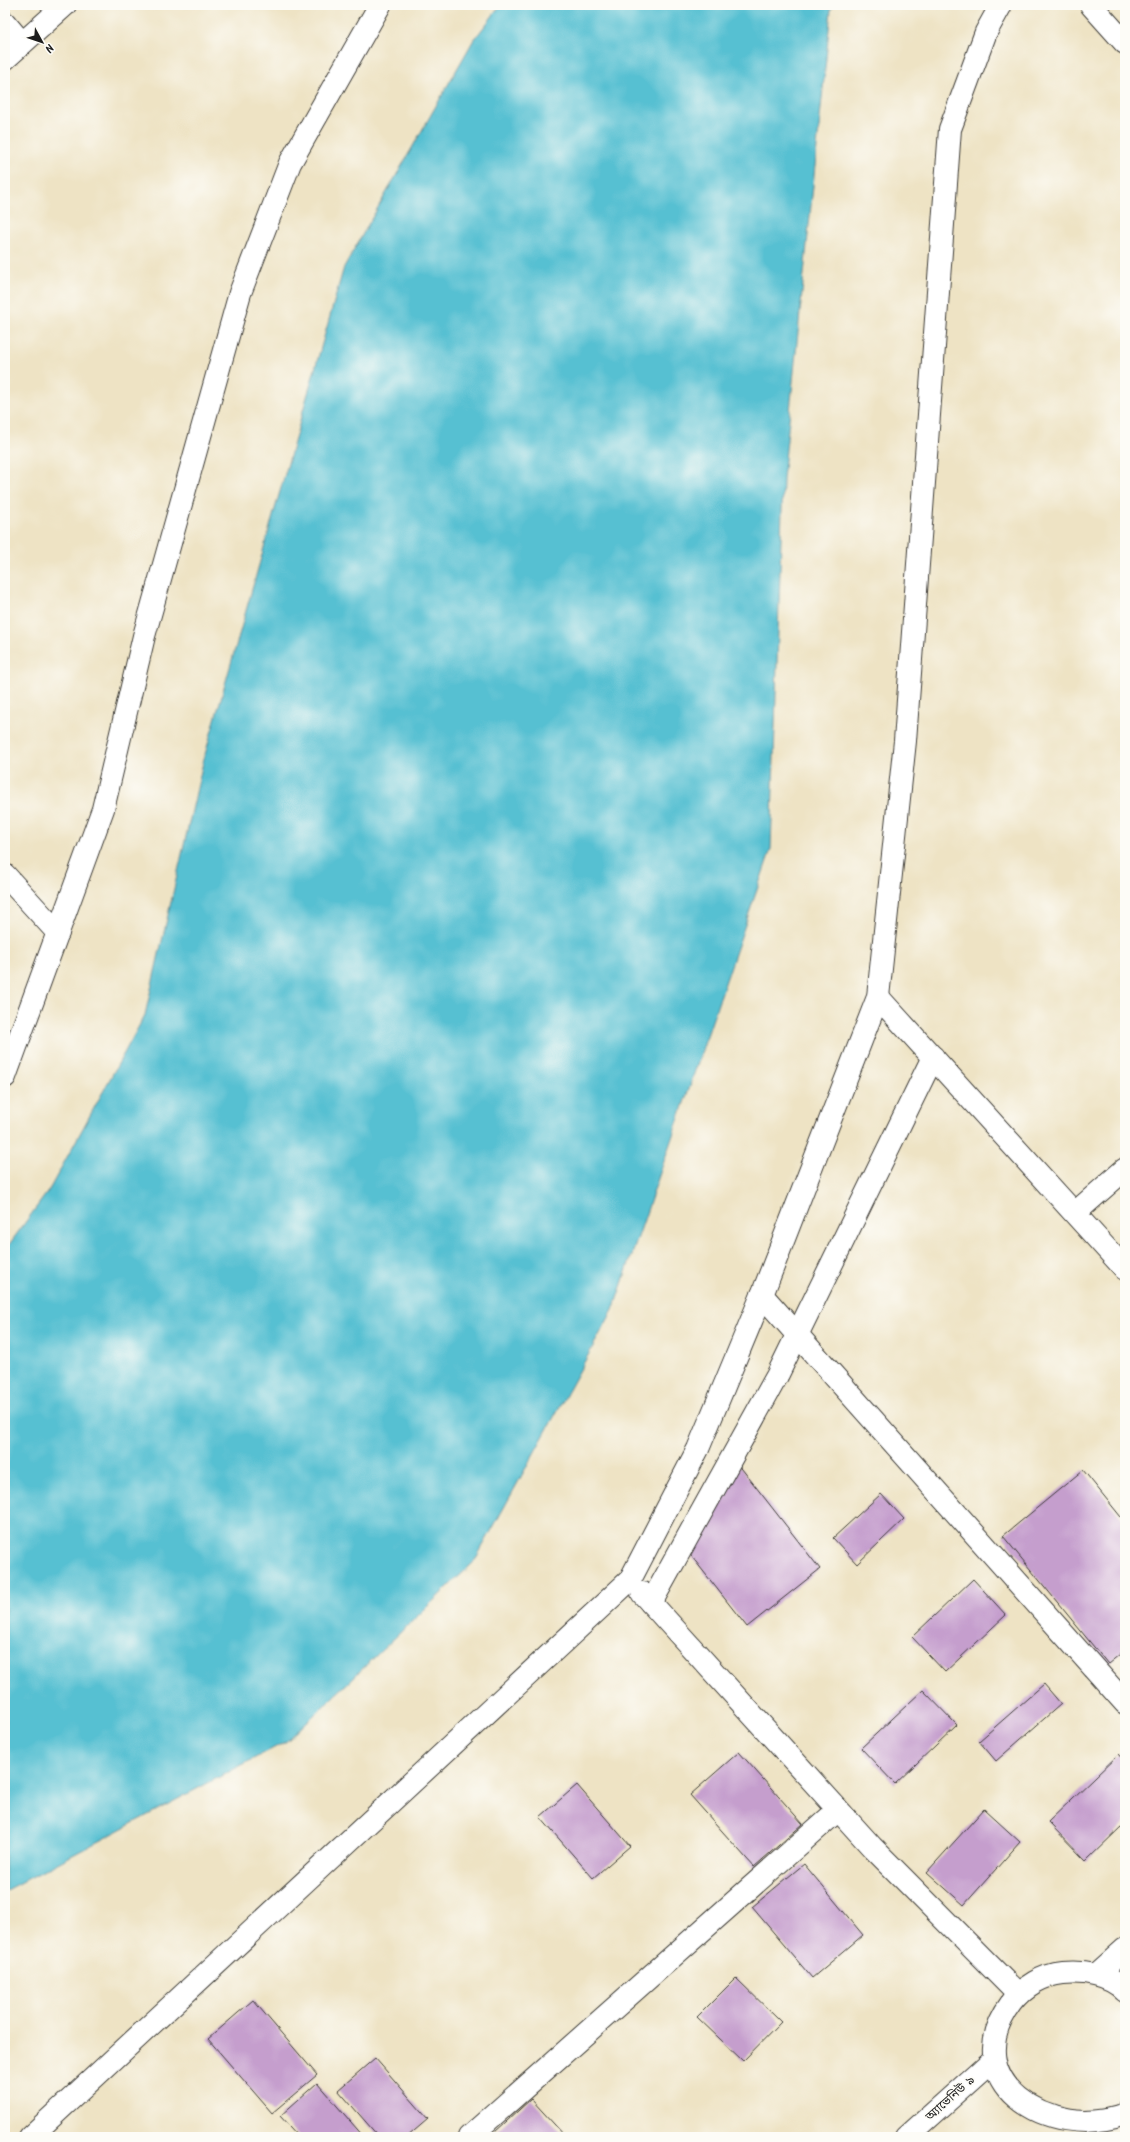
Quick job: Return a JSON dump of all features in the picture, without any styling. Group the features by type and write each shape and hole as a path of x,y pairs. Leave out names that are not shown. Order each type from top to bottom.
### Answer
{"street":[{"path":"5,59 65,5"},
{"path":"5,1077 104,809 144,636 240,293 290,163 380,5"},
{"path":"30,2137 630,1580 698,1449 762,1295 878,997 904,741 950,128 986,32 1001,5"},
{"path":"1091,5 1125,43"},
{"path":"5,23 22,43"},
{"path":"5,875 58,933"},
{"path":"878,997 1125,1268"},
{"path":"651,1603 777,1376 933,1057"},
{"path":"1075,1214 1125,1169"},
{"path":"762,1295 1125,1703"},
{"path":"630,1580 872,1847 1018,1994"},
{"path":"469,2137 838,1810"},
{"path":"1096,1975 1125,1950"},
{"path":"1125,1991 1122,1987 1096,1975 1075,1972 1055,1974 1035,1982 1018,1994 1004,2013 995,2035 994,2058 998,2080 1009,2100 1041,2130 1086,2132 1106,2125 1125,2115"},
{"name":"অ্যাভেনিউ ৯","path":"907,2137 994,2058"}],"water":[{"path":"501,5 834,5 831,10 783,479 771,849 613,1310 474,1562 287,1741 5,1891 5,1250 49,1190 145,1015 204,758 344,267 473,41"}],"building":[{"path":"738,1464 820,1569 747,1627 685,1548"},
{"path":"1083,1470 1125,1522 1125,1650 1108,1664 1003,1536"},
{"path":"881,1494 904,1519 857,1564 833,1538"},
{"path":"973,1579 1006,1615 945,1672 912,1637"},
{"path":"1044,1684 1061,1704 996,1761 979,1741"},
{"path":"923,1690 957,1725 895,1784 861,1748"},
{"path":"739,1752 803,1824 754,1867 690,1795"},
{"path":"1119,1754 1125,1761 1125,1823 1086,1861 1048,1822"},
{"path":"577,1785 630,1846 593,1878 540,1817"},
{"path":"984,1809 1020,1842 964,1905 927,1872"},
{"path":"804,1864 863,1935 812,1978 752,1907"},
{"path":"736,1978 781,2022 743,2061 697,2017"},
{"path":"253,2000 317,2075 272,2113 208,2039"},
{"path":"375,2058 428,2119 407,2137 379,2137 338,2090"},
{"path":"317,2083 364,2137 299,2137 280,2116"},
{"path":"531,2099 566,2137 499,2137 495,2132"}]}
